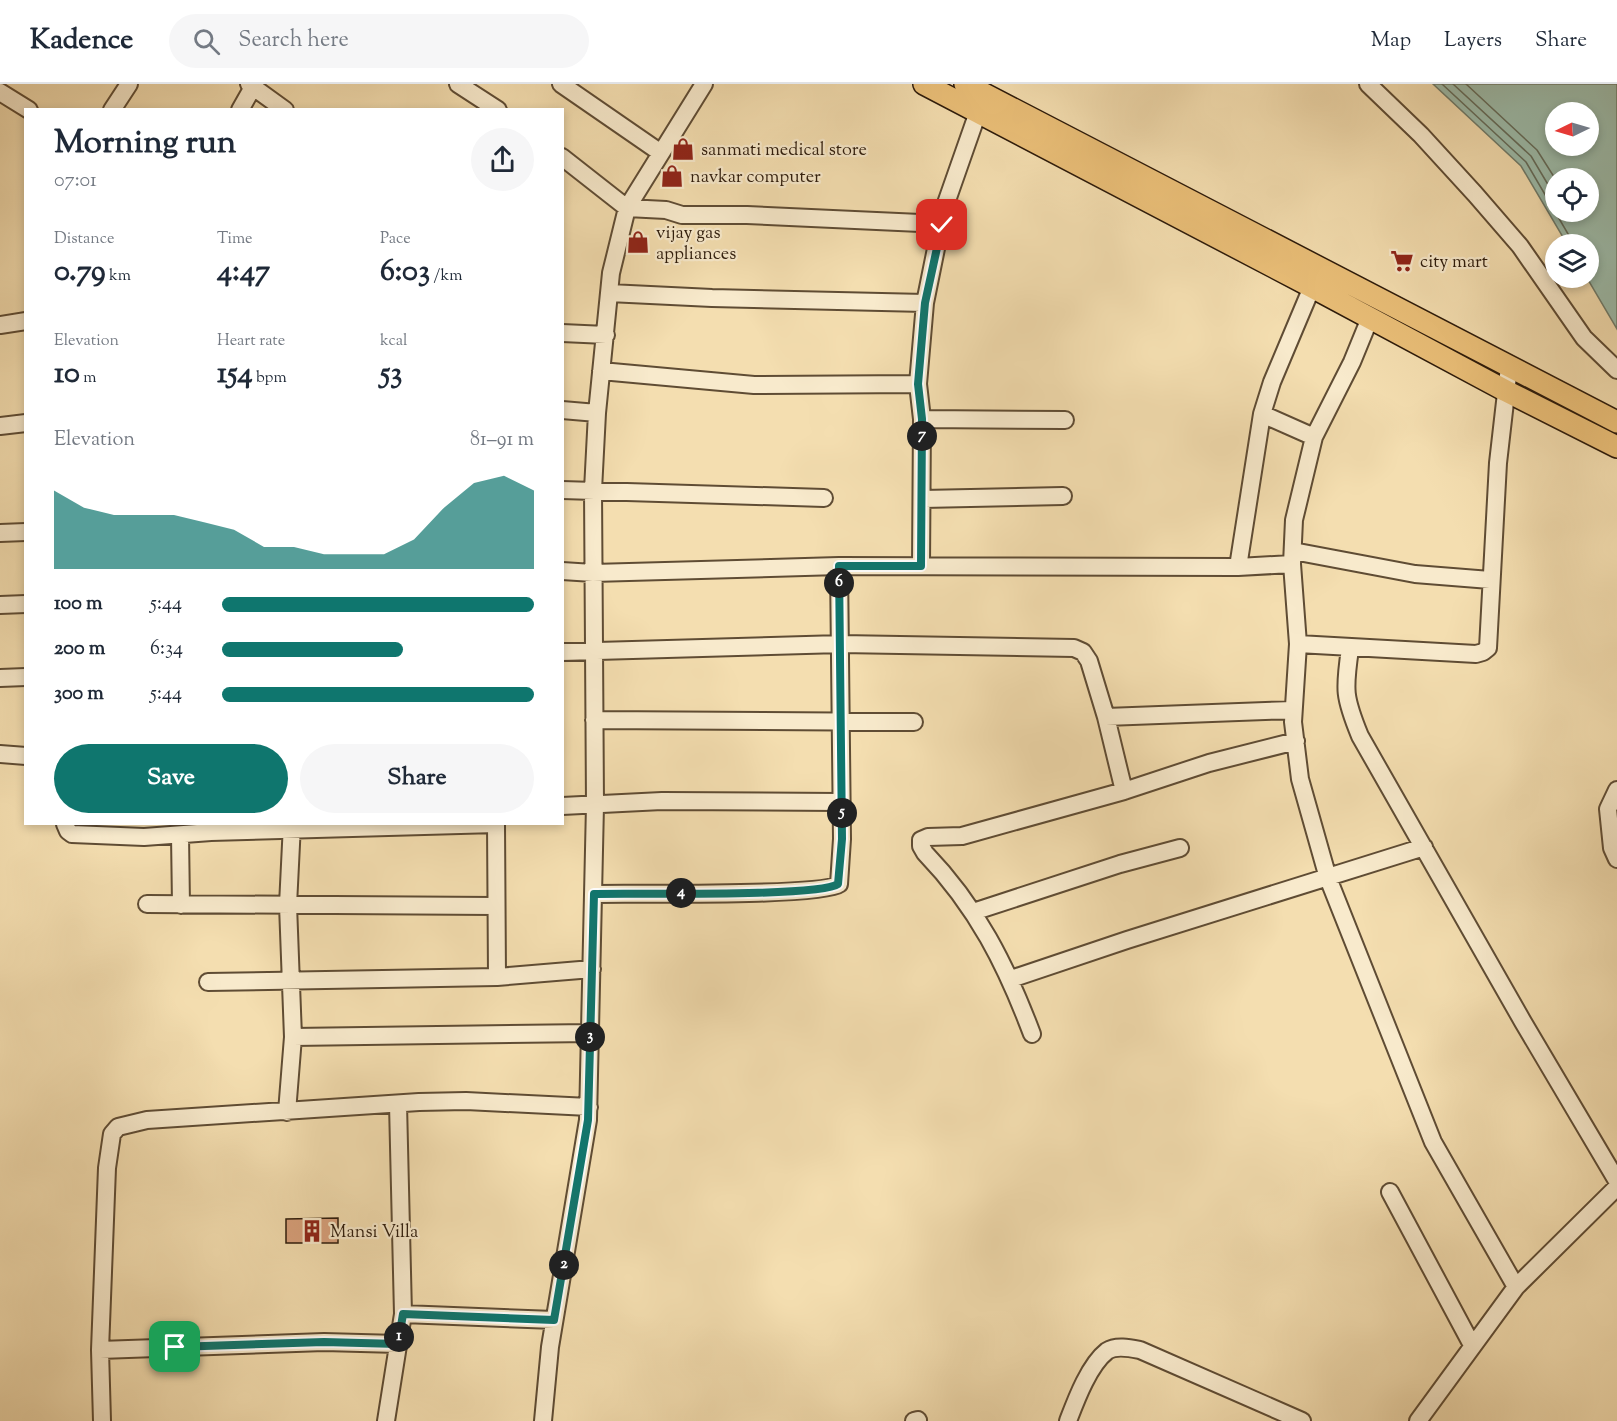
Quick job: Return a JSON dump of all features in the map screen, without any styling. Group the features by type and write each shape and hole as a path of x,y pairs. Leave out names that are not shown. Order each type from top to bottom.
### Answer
{"main road":[{"path":"924,84 1506,391 1617,447"},
{"path":"965,84 1617,423"}],"street":[{"path":"113,108 129,84"},
{"path":"458,84 495,108"},
{"path":"561,84 661,153"},
{"path":"543,1421 554,1320 589,1107 595,805 593,490 597,413 611,273 627,208 704,84"},
{"path":"1368,84 1421,135 1476,194 1520,246 1584,338 1617,370"},
{"path":"241,108 251,86 282,108"},
{"path":"0,92 26,108"},
{"path":"921,566 922,419 918,384 925,303 944,209 978,112"},
{"path":"564,159 627,208 666,210 682,215 747,215 942,224"},
{"path":"1238,567 1262,414 1272,382 1312,287"},
{"path":"609,293 925,303"},
{"path":"1370,318 1352,362 1314,437 1294,520 1293,557 1298,644 1293,710 1300,779 1328,878 1432,1142 1516,1287"},
{"path":"0,325 24,321"},
{"path":"564,333 606,335"},
{"path":"1298,644 1483,652 1488,648 1498,463 1509,367"},
{"path":"601,371 754,385 918,384"},
{"path":"564,410 597,413"},
{"path":"1262,414 1314,437"},
{"path":"922,419 1065,420"},
{"path":"0,426 24,423"},
{"path":"564,490 824,498"},
{"path":"923,499 1063,496"},
{"path":"0,533 24,532"},
{"path":"564,571 593,573 839,566 1238,567 1293,557 1490,580"},
{"path":"594,894 798,891 833,888 838,884 841,871 842,722 839,566"},
{"path":"0,605 24,604"},
{"path":"564,652 841,644 1074,648 1083,652 1089,661 1124,790"},
{"path":"1350,648 1345,682 1347,705 1360,736 1522,1022 1617,1181"},
{"path":"0,678 24,677"},
{"path":"1106,717 1293,710"},
{"path":"594,720 914,722"},
{"path":"1032,1034 1011,979 973,912 925,853 921,840 928,837 962,836 1124,790 1209,763 1296,741"},
{"path":"0,754 24,756"},
{"path":"1617,790 1612,809 1612,848 1617,860"},
{"path":"564,806 662,801 841,802"},
{"path":"66,825 72,834 91,837 180,835 292,827 428,825"},
{"path":"496,825 497,977"},
{"path":"287,1112 293,1037 288,905 292,827"},
{"path":"180,835 181,905"},
{"path":"1011,979 1127,940 1424,847"},
{"path":"973,912 1109,868 1180,848"},
{"path":"147,904 495,906"},
{"path":"208,982 497,977 592,969"},
{"path":"293,1037 590,1034"},
{"path":"102,1421 100,1350 107,1168 112,1134 117,1127 147,1120 466,1101 589,1107"},
{"path":"386,1421 403,1314 398,1104"},
{"path":"1418,1421 1516,1287 1617,1188"},
{"path":"1390,1192 1472,1345"},
{"path":"403,1314 554,1320"},
{"path":"100,1350 324,1342 398,1344"},
{"path":"1068,1421 1080,1390 1107,1352 1128,1348 1140,1350 1302,1421"}],"water":[{"path":"1433,84 1617,84 1617,329 1593,288 1599,288 1599,234 1561,234 1554,222 1599,222 1599,168 1545,168 1545,207 1521,166"}],"building":[{"name":"Mansi Villa","path":"338,1218 338,1243 286,1243 286,1219"}],"place":[{"name":"sanmati medical store","path":"683,149"},
{"name":"navkar computer","path":"672,176"},
{"name":"vijay gas appliances","path":"638,242"},
{"name":"city mart","path":"1402,261"},
{"name":"Mansi Villa","path":"312,1231"}],"route":[{"path":"175,1347 324,1342 398,1344 403,1314 554,1320 588,1120 594,894 798,891 833,888 838,884 841,871 842,839 839,566 921,566 922,419 918,384 925,303 942,225"}]}
